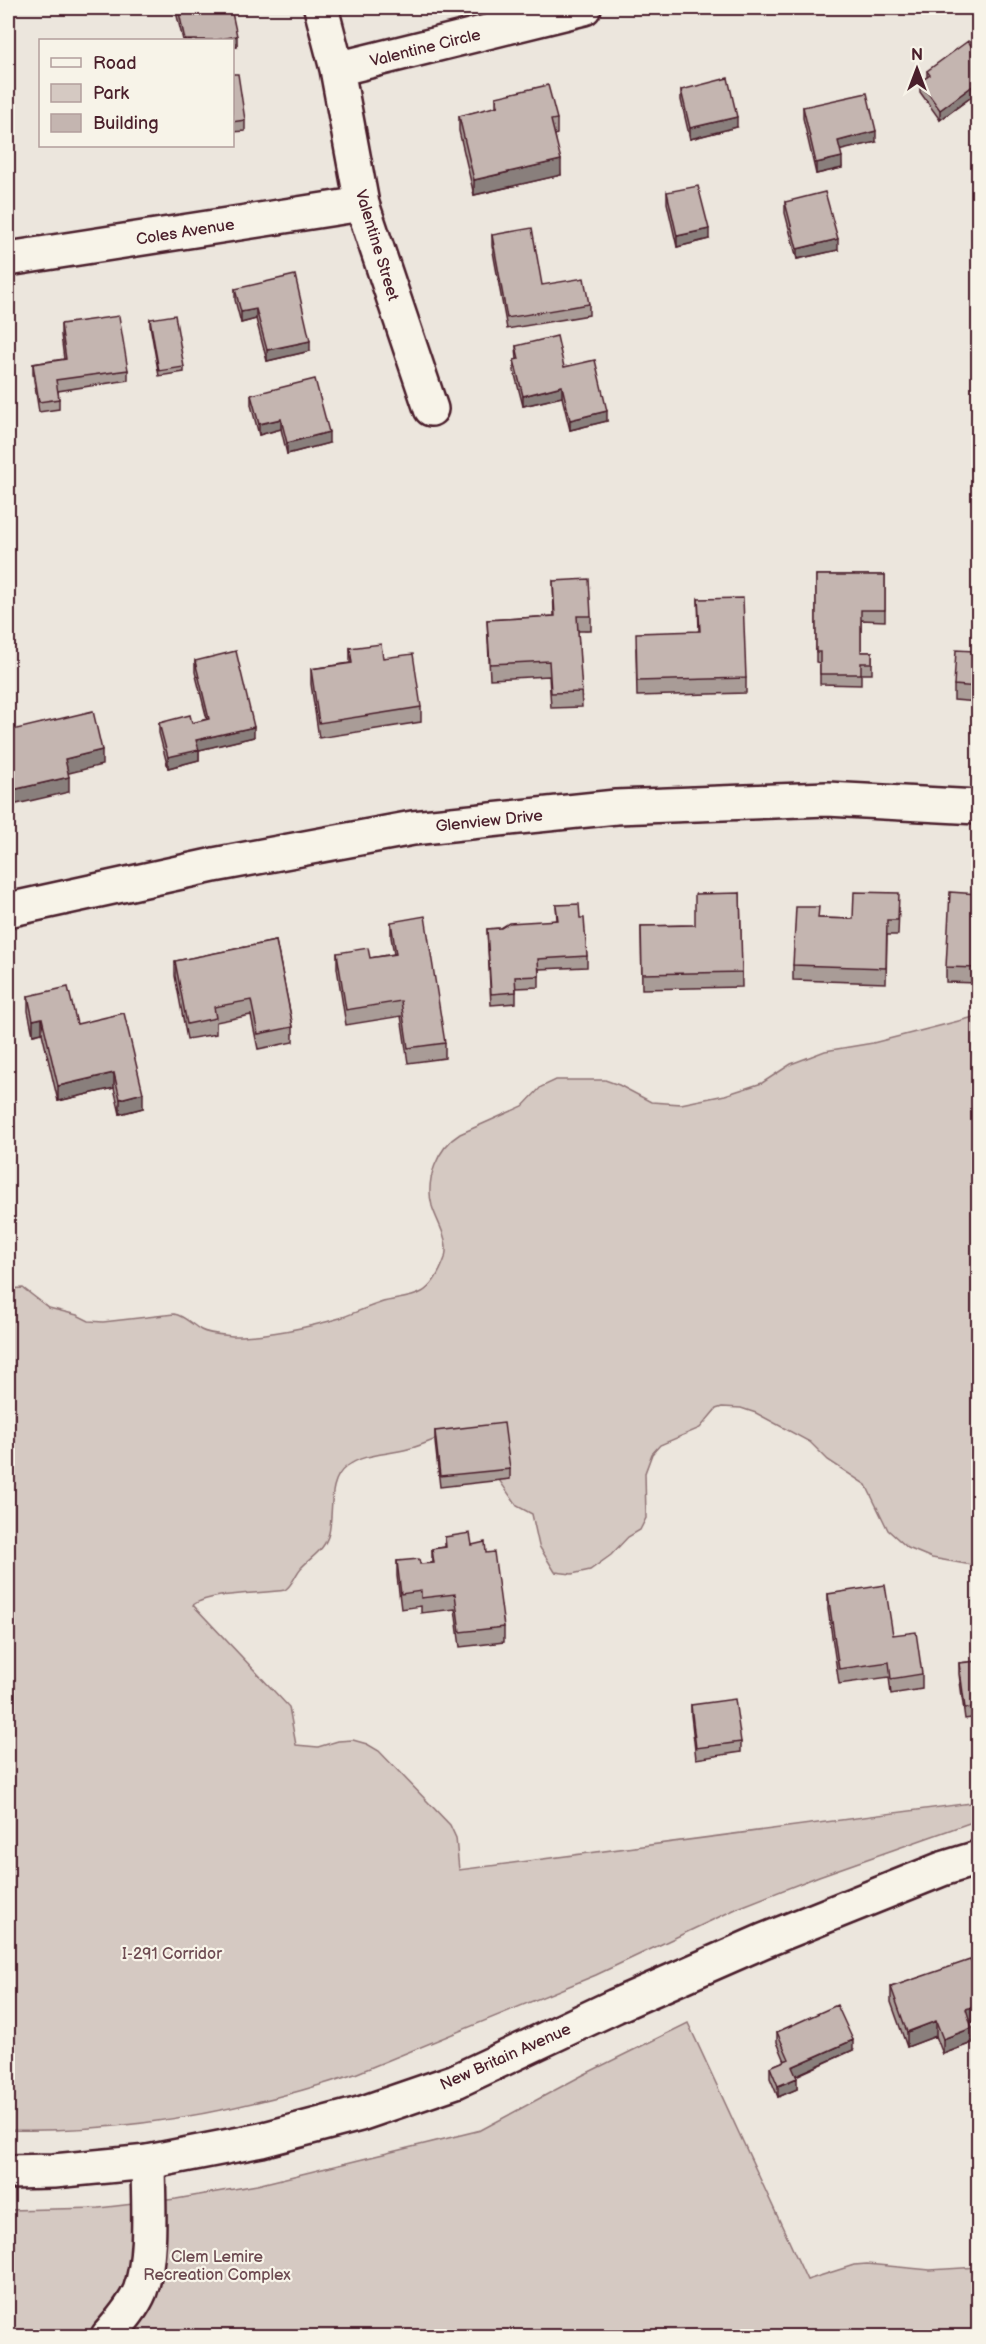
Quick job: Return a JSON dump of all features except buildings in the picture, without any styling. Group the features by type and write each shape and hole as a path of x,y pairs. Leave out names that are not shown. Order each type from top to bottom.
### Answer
{"street":[{"name":"Valentine Street","path":"321,8 337,69 362,204 431,409"},
{"name":"Valentine Circle","path":"337,69 584,8"},
{"name":"Coles Avenue","path":"8,259 362,204"},
{"name":"Glenview Drive","path":"8,910 214,865 413,828 639,806 827,800 978,807"},
{"name":"New Britain Avenue","path":"8,2172 54,2171 148,2162 261,2140 349,2117 456,2081 615,2006 763,1941 942,1869 978,1858"},
{"path":"108,2337 128,2312 140,2292 146,2266 148,2162"}],"green space":[{"name":"I-291 Corridor","path":"978,1016 978,1566 932,1558 908,1548 888,1530 866,1485 828,1460 810,1442 756,1413 741,1408 722,1407 716,1409 700,1428 660,1445 652,1454 645,1473 646,1518 640,1530 628,1537 611,1555 590,1570 572,1574 555,1572 539,1546 532,1514 517,1506 493,1471 443,1436 412,1448 360,1459 346,1467 336,1480 327,1539 285,1590 211,1598 193,1605 289,1707 296,1745 318,1747 338,1741 353,1740 379,1751 450,1825 456,1838 459,1870 978,1802 978,1820 819,1876 738,1908 596,1975 355,2074 270,2099 184,2117 96,2128 8,2130 8,1289 23,1288 49,1308 77,1315 89,1321 103,1322 174,1314 185,1318 204,1331 232,1336 272,1333 340,1318 383,1302 413,1296 430,1286 441,1267 446,1251 446,1244 430,1196 432,1175 439,1156 460,1134 523,1106 541,1087 556,1080 605,1080 651,1102 681,1104 725,1095 762,1083 791,1064 825,1051 873,1043"},
{"name":"Clem Lemire Recreation Complex","path":"688,2023 807,2280 854,2265 867,2264 930,2270 978,2267 978,2336 8,2336 8,2210 99,2208 176,2199 257,2185 481,2130 583,2075"}]}
